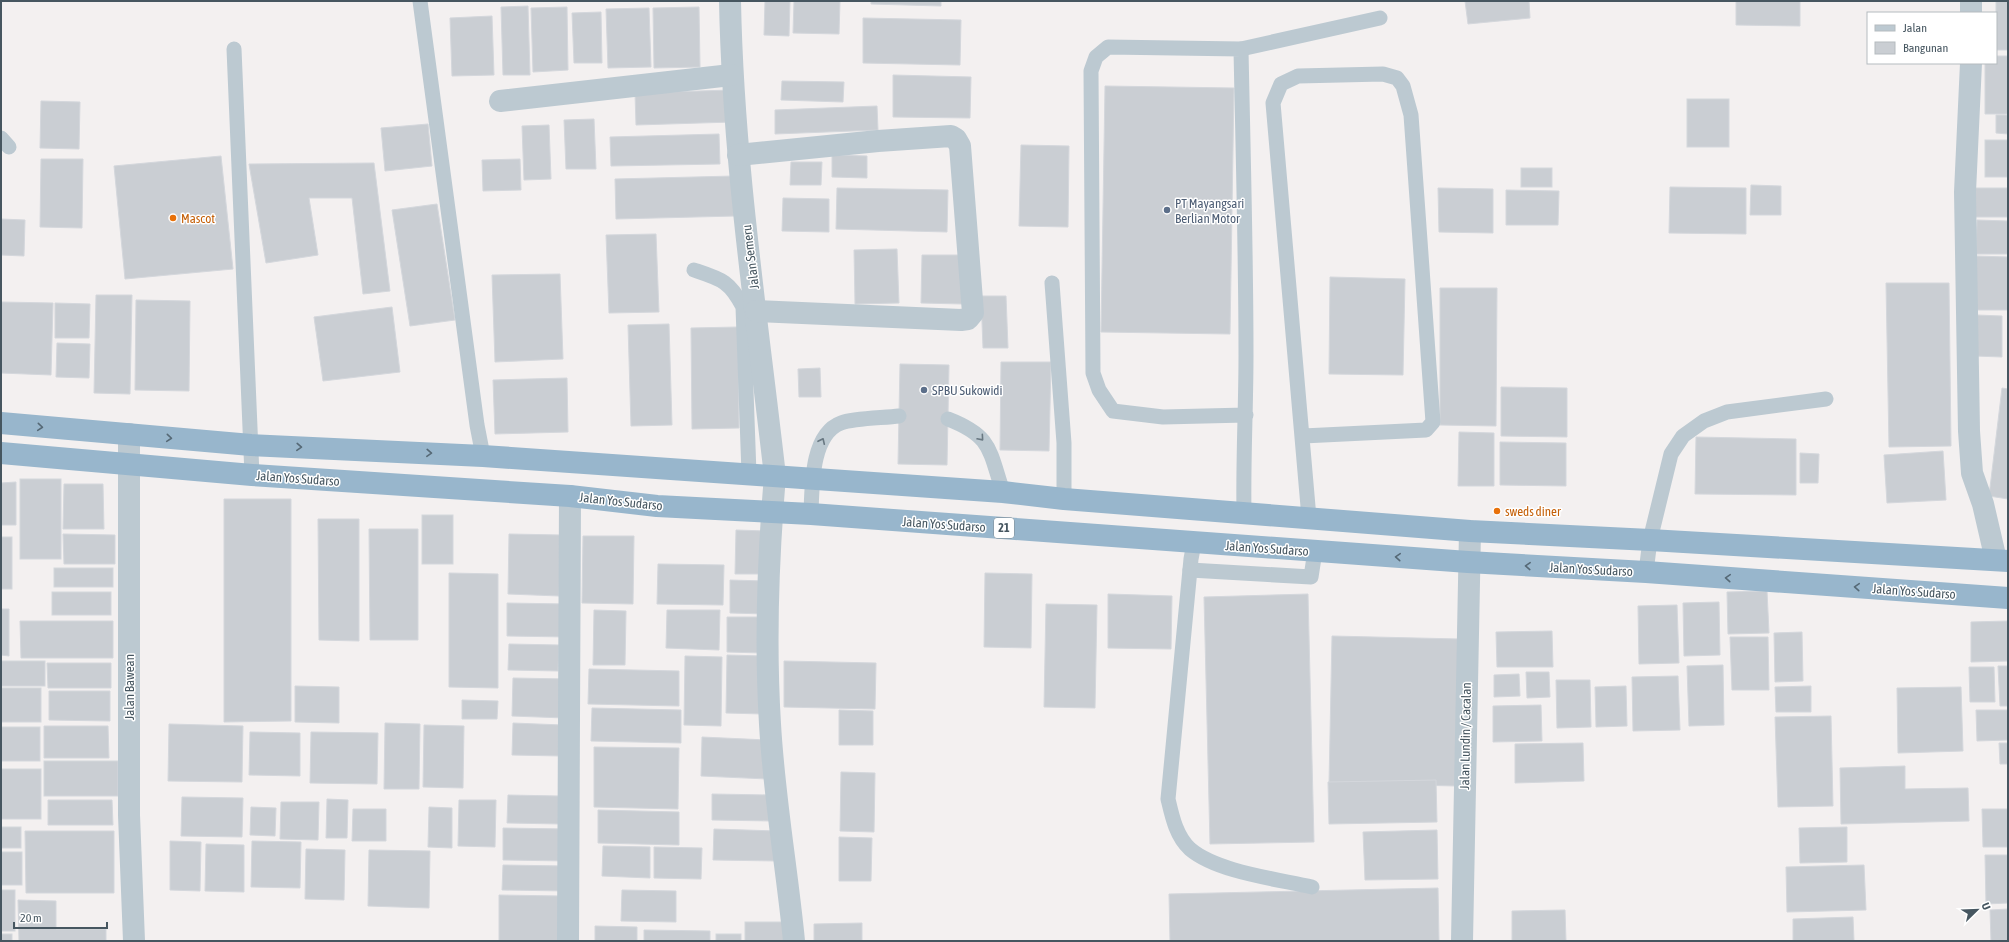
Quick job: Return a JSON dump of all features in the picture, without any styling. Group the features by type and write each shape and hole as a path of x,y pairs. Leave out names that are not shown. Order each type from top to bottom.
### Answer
{"highway":[{"path":"1,423 251,445 483,456 1003,492 1064,499 1470,531 2002,560"},
{"name":"Jalan Yos Sudarso","path":"1,453 129,463 252,475 570,496 657,506 772,511 1109,535 1194,543 1468,562 1646,572 2008,598"}],"street":[{"name":"Jalan Semeru","path":"730,1 731,75 738,155 775,476 772,511 767,649 770,725 794,941"},
{"path":"1971,1 1971,12"},
{"path":"1971,64 1965,192 1968,431 1972,473 2002,560"},
{"path":"500,101 731,75"},
{"path":"738,155 878,141 951,136 956,139 960,146 973,313 968,319 961,320 756,311"},
{"name":"Jalan Bawean","path":"128,434 129,815 134,941"},
{"path":"568,941 570,496"},
{"name":"Jalan Lundin / Cacalan","path":"1462,941 1468,562 1470,531"}],"lane":[{"path":"420,1 477,425 483,456"},
{"path":"1246,414 1163,417 1113,411 1099,390 1093,373 1091,71 1096,56 1108,47 1241,49 1380,18"},
{"path":"234,49 252,475"},
{"path":"1241,49 1246,414 1243,472 1244,513"},
{"path":"1303,436 1426,430 1433,422 1411,115 1403,86 1397,78 1383,74 1298,76 1281,84 1273,103 1309,518"},
{"path":"694,270 723,280 737,295 743,307 749,474"},
{"path":"1052,284 1064,443 1064,499"},
{"path":"1646,572 1650,540 1671,454 1683,436 1704,421 1727,412 1826,399"},
{"path":"811,514 813,479 820,442 828,431 842,422 899,416"},
{"path":"948,419 964,425 976,432 984,440 989,449 1003,492"},
{"path":"1194,543 1190,570 1168,799 1174,825 1189,848 1218,865 1312,887"},
{"path":"1190,570 1311,577 1315,551"}],"building":[{"path":"765,1 790,1 789,36 764,35"},
{"path":"794,1 840,1 839,34 793,33"},
{"path":"871,1 941,1 941,6 871,4"},
{"path":"1465,1 1529,1 1530,18 1468,24"},
{"path":"1736,1 1800,1 1800,26 1736,25"},
{"path":"1996,1 2008,1 2008,50 1997,50"},
{"path":"528,6 530,75 503,75 501,7"},
{"path":"567,7 568,70 533,72 531,8"},
{"path":"699,7 700,67 654,68 653,8"},
{"path":"649,8 651,67 608,68 606,9"},
{"path":"601,12 602,63 574,63 572,13"},
{"path":"492,16 494,75 452,76 450,18"},
{"path":"863,18 961,20 960,65 863,63"},
{"path":"1997,56 2008,56 2008,114 1985,114 1985,64 1997,64"},
{"path":"893,75 971,77 970,118 893,117"},
{"path":"782,81 844,82 843,102 781,100"},
{"name":"PT Mayangsari Berlian Motor","path":"1105,86 1234,88 1230,334 1101,332"},
{"path":"731,90 732,122 636,125 635,93"},
{"path":"1687,99 1729,99 1729,147 1687,147"},
{"path":"41,101 80,102 79,149 40,148"},
{"path":"877,106 878,130 775,134 775,110"},
{"path":"1996,115 2008,115 2008,134 1996,133"},
{"path":"594,119 596,169 566,169 564,120"},
{"path":"428,124 432,166 385,171 381,128"},
{"path":"549,125 551,179 524,180 522,126"},
{"path":"719,134 720,164 611,166 610,137"},
{"path":"1985,140 2008,140 2008,177 1985,177"},
{"path":"1021,145 1069,146 1068,227 1019,226"},
{"path":"832,155 867,156 867,178 832,177"},
{"name":"Mascot","path":"221,156 233,269 125,279 114,166"},
{"path":"41,159 83,159 82,228 40,227"},
{"path":"520,159 521,190 483,191 482,160"},
{"path":"791,162 822,162 821,185 790,185"},
{"path":"374,163 390,291 363,294 352,198 309,198 318,255 266,263 249,164"},
{"path":"1521,168 1552,168 1552,187 1521,187"},
{"path":"734,176 735,216 616,219 615,179"},
{"path":"1751,185 1781,186 1781,215 1750,215"},
{"path":"1670,187 1746,188 1746,234 1669,233"},
{"path":"837,188 948,190 947,232 836,229"},
{"path":"1438,188 1493,189 1493,233 1439,232"},
{"path":"1973,188 2008,188 2008,217 1973,217"},
{"path":"1506,190 1559,191 1558,225 1506,225"},
{"path":"783,198 829,199 829,232 782,231"},
{"path":"437,204 455,320 410,326 392,210"},
{"path":"1,219 25,220 24,256 1,255"},
{"path":"1977,220 2008,221 2008,254 1976,254"},
{"path":"656,234 659,312 609,313 606,235"},
{"path":"897,249 899,303 855,304 854,250"},
{"path":"922,255 963,255 963,304 921,303"},
{"path":"1974,256 2008,257 2008,310 1974,310"},
{"path":"560,274 563,359 495,362 492,275"},
{"path":"1330,277 1405,279 1403,375 1329,374"},
{"path":"1886,283 1949,283 1951,446 1889,447"},
{"path":"1440,288 1497,288 1496,426 1440,425"},
{"path":"96,295 132,295 130,394 94,393"},
{"path":"981,296 1006,296 1008,348 983,348"},
{"path":"136,300 190,301 189,391 135,390"},
{"path":"1,302 53,303 51,375 1,373"},
{"path":"55,303 90,304 89,338 55,338"},
{"path":"392,307 400,372 323,381 314,317"},
{"path":"1976,315 2002,316 2002,357 1975,356"},
{"path":"669,324 672,425 631,426 628,325"},
{"path":"738,327 739,428 692,429 691,328"},
{"path":"57,343 90,344 89,378 56,377"},
{"path":"1001,362 1051,362 1049,451 1000,450"},
{"name":"SPBU Sukowidi","path":"900,364 949,365 947,465 898,464"},
{"path":"820,368 821,397 799,397 798,369"},
{"path":"567,378 568,432 495,434 493,380"},
{"path":"1501,387 1567,388 1567,437 1501,436"},
{"path":"2002,388 2008,389 2008,499 1989,496"},
{"path":"1459,432 1494,433 1494,486 1458,486"},
{"path":"1696,437 1796,439 1796,495 1695,494"},
{"path":"1500,442 1566,443 1566,486 1500,485"},
{"path":"1943,451 1946,500 1887,503 1884,455"},
{"path":"1800,453 1819,454 1818,483 1800,483"},
{"path":"20,479 61,479 61,559 20,559"},
{"path":"16,482 16,525 1,525 1,483"},
{"path":"64,484 103,484 104,529 63,529"},
{"path":"224,499 291,499 291,721 224,722"},
{"path":"422,515 453,515 453,564 422,564"},
{"path":"318,519 359,519 359,641 319,640"},
{"path":"369,529 418,529 418,640 370,640"},
{"path":"736,530 768,531 768,574 735,574"},
{"path":"63,534 115,535 115,564 64,564"},
{"path":"509,534 561,535 559,596 508,594"},
{"path":"583,536 634,536 633,604 582,603"},
{"path":"1,537 12,537 12,589 1,589"},
{"path":"658,564 724,565 723,605 657,604"},
{"path":"54,568 113,568 113,587 54,587"},
{"path":"449,573 498,574 498,688 449,687"},
{"path":"985,573 1032,574 1031,648 984,647"},
{"path":"730,580 766,581 766,614 730,613"},
{"path":"1767,591 1769,633 1728,634 1727,592"},
{"path":"52,592 111,592 111,615 52,615"},
{"path":"1108,594 1172,596 1171,649 1108,648"},
{"path":"1308,594 1314,842 1210,844 1204,597"},
{"path":"1719,602 1720,655 1684,656 1683,603"},
{"path":"507,603 567,604 567,637 507,636"},
{"path":"1046,604 1097,605 1095,708 1044,707"},
{"path":"1677,605 1679,663 1639,664 1638,606"},
{"path":"1,609 9,609 9,656 1,655"},
{"path":"594,610 626,611 625,665 593,665"},
{"path":"667,610 720,610 719,650 666,648"},
{"path":"727,617 764,617 763,653 727,652"},
{"path":"20,621 113,621 113,658 21,658"},
{"path":"2008,621 2008,661 1971,662 1971,622"},
{"path":"1552,631 1553,667 1497,667 1496,632"},
{"path":"1802,632 1803,681 1775,682 1774,633"},
{"path":"1332,636 1459,639 1456,786 1329,783"},
{"path":"1730,637 1768,637 1769,690 1732,690"},
{"path":"509,644 559,645 558,671 508,670"},
{"path":"727,655 765,656 763,714 726,713"},
{"path":"685,656 722,657 721,726 684,725"},
{"path":"1,661 45,661 45,686 1,686"},
{"path":"784,661 876,663 875,709 784,707"},
{"path":"47,663 111,663 111,688 48,688"},
{"path":"1723,665 1724,725 1689,726 1687,666"},
{"path":"1998,666 2008,666 2008,706 2000,706"},
{"path":"1969,667 1994,667 1995,702 1970,702"},
{"path":"589,669 679,671 679,706 588,704"},
{"path":"1526,672 1549,672 1550,697 1527,698"},
{"path":"1519,674 1520,696 1494,697 1494,675"},
{"path":"1678,676 1680,730 1633,731 1632,677"},
{"path":"513,678 566,679 565,718 512,716"},
{"path":"1556,680 1590,680 1591,727 1557,728"},
{"path":"295,686 339,687 339,723 295,722"},
{"path":"1626,686 1627,726 1596,727 1595,687"},
{"path":"1811,686 1811,712 1776,712 1775,687"},
{"path":"1961,687 1963,751 1898,753 1897,688"},
{"path":"1,688 41,688 41,722 1,722"},
{"path":"49,691 110,691 110,721 49,720"},
{"path":"462,700 498,701 497,719 462,719"},
{"path":"1541,705 1542,741 1493,742 1493,706"},
{"path":"592,708 681,710 681,743 591,741"},
{"path":"839,710 873,711 873,745 839,745"},
{"path":"1976,710 2008,710 2008,740 1977,741"},
{"path":"1831,716 1833,806 1778,807 1775,717"},
{"path":"385,723 420,724 419,789 384,789"},
{"path":"513,723 562,725 561,756 512,755"},
{"path":"169,724 243,726 242,782 168,781"},
{"path":"424,725 464,726 463,788 423,787"},
{"path":"44,726 108,726 109,758 44,758"},
{"path":"1,727 40,727 40,761 1,761"},
{"path":"250,732 300,733 300,776 249,775"},
{"path":"311,732 378,733 377,784 310,783"},
{"path":"702,737 767,740 767,779 701,776"},
{"path":"1583,743 1584,781 1515,783 1515,744"},
{"path":"1999,743 2008,743 2008,764 2000,764"},
{"path":"594,747 679,748 678,809 594,807"},
{"path":"44,761 118,761 118,796 44,796"},
{"path":"1905,766 1905,789 1968,788 1969,821 1841,824 1840,768"},
{"path":"1,769 41,769 41,819 1,819"},
{"path":"841,772 875,773 874,832 840,831"},
{"path":"1436,780 1437,822 1329,824 1328,782"},
{"path":"712,794 771,795 771,821 712,820"},
{"path":"508,795 560,796 560,824 507,823"},
{"path":"182,797 243,798 242,837 181,836"},
{"path":"327,799 348,800 347,838 326,838"},
{"path":"48,800 112,800 113,825 48,825"},
{"path":"459,800 496,800 495,847 458,846"},
{"path":"281,802 319,802 318,840 280,839"},
{"path":"251,807 276,808 275,836 250,835"},
{"path":"429,807 452,808 452,848 428,847"},
{"path":"353,809 386,809 386,841 352,841"},
{"path":"1982,809 2008,809 2008,847 1983,847"},
{"path":"598,810 679,812 679,845 598,843"},
{"path":"1,827 21,827 21,848 1,848"},
{"path":"1847,827 1847,862 1800,863 1799,828"},
{"path":"503,828 567,829 566,861 503,860"},
{"path":"714,829 777,831 777,861 713,860"},
{"path":"1437,830 1438,879 1365,880 1363,832"},
{"path":"25,831 114,831 114,893 26,893"},
{"path":"839,837 872,838 871,881 839,881"},
{"path":"170,841 201,842 200,891 170,890"},
{"path":"252,841 301,842 300,888 251,887"},
{"path":"206,844 244,845 244,892 205,891"},
{"path":"603,846 650,847 650,878 602,876"},
{"path":"654,847 702,848 701,879 654,878"},
{"path":"306,849 345,850 344,900 305,899"},
{"path":"369,850 430,851 429,908 368,906"},
{"path":"1,852 22,852 22,885 1,885"},
{"path":"1985,855 2008,855 2008,903 1986,904"},
{"path":"503,865 566,866 566,891 502,890"},
{"path":"1864,865 1866,910 1787,912 1786,867"},
{"path":"1438,888 1439,941 1170,941 1169,894"},
{"path":"1,890 15,890 15,931 1,931"},
{"path":"622,890 676,891 676,922 621,921"},
{"path":"499,895 563,896 563,941 499,941"},
{"path":"18,900 56,901 56,929 106,929 106,941 19,941"},
{"path":"2008,909 2008,941 1991,941 1990,910"},
{"path":"1565,910 1566,941 1512,941 1512,911"},
{"path":"1853,917 1854,941 1793,941 1793,919"},
{"path":"745,922 790,922 790,941 745,941"},
{"path":"862,923 862,941 814,941 814,924"},
{"path":"595,926 637,927 637,941 595,941"},
{"path":"644,930 710,931 710,941 644,941"},
{"path":"1,934 12,934 12,941 1,941"},
{"path":"716,934 741,934 741,941 716,941"}],"place":[{"name":"PT Mayangsari Berlian Motor","path":"1167,210"},
{"name":"Mascot","path":"173,218"},
{"name":"SPBU Sukowidi","path":"924,390"},
{"name":"sweds diner","path":"1497,511"}]}
